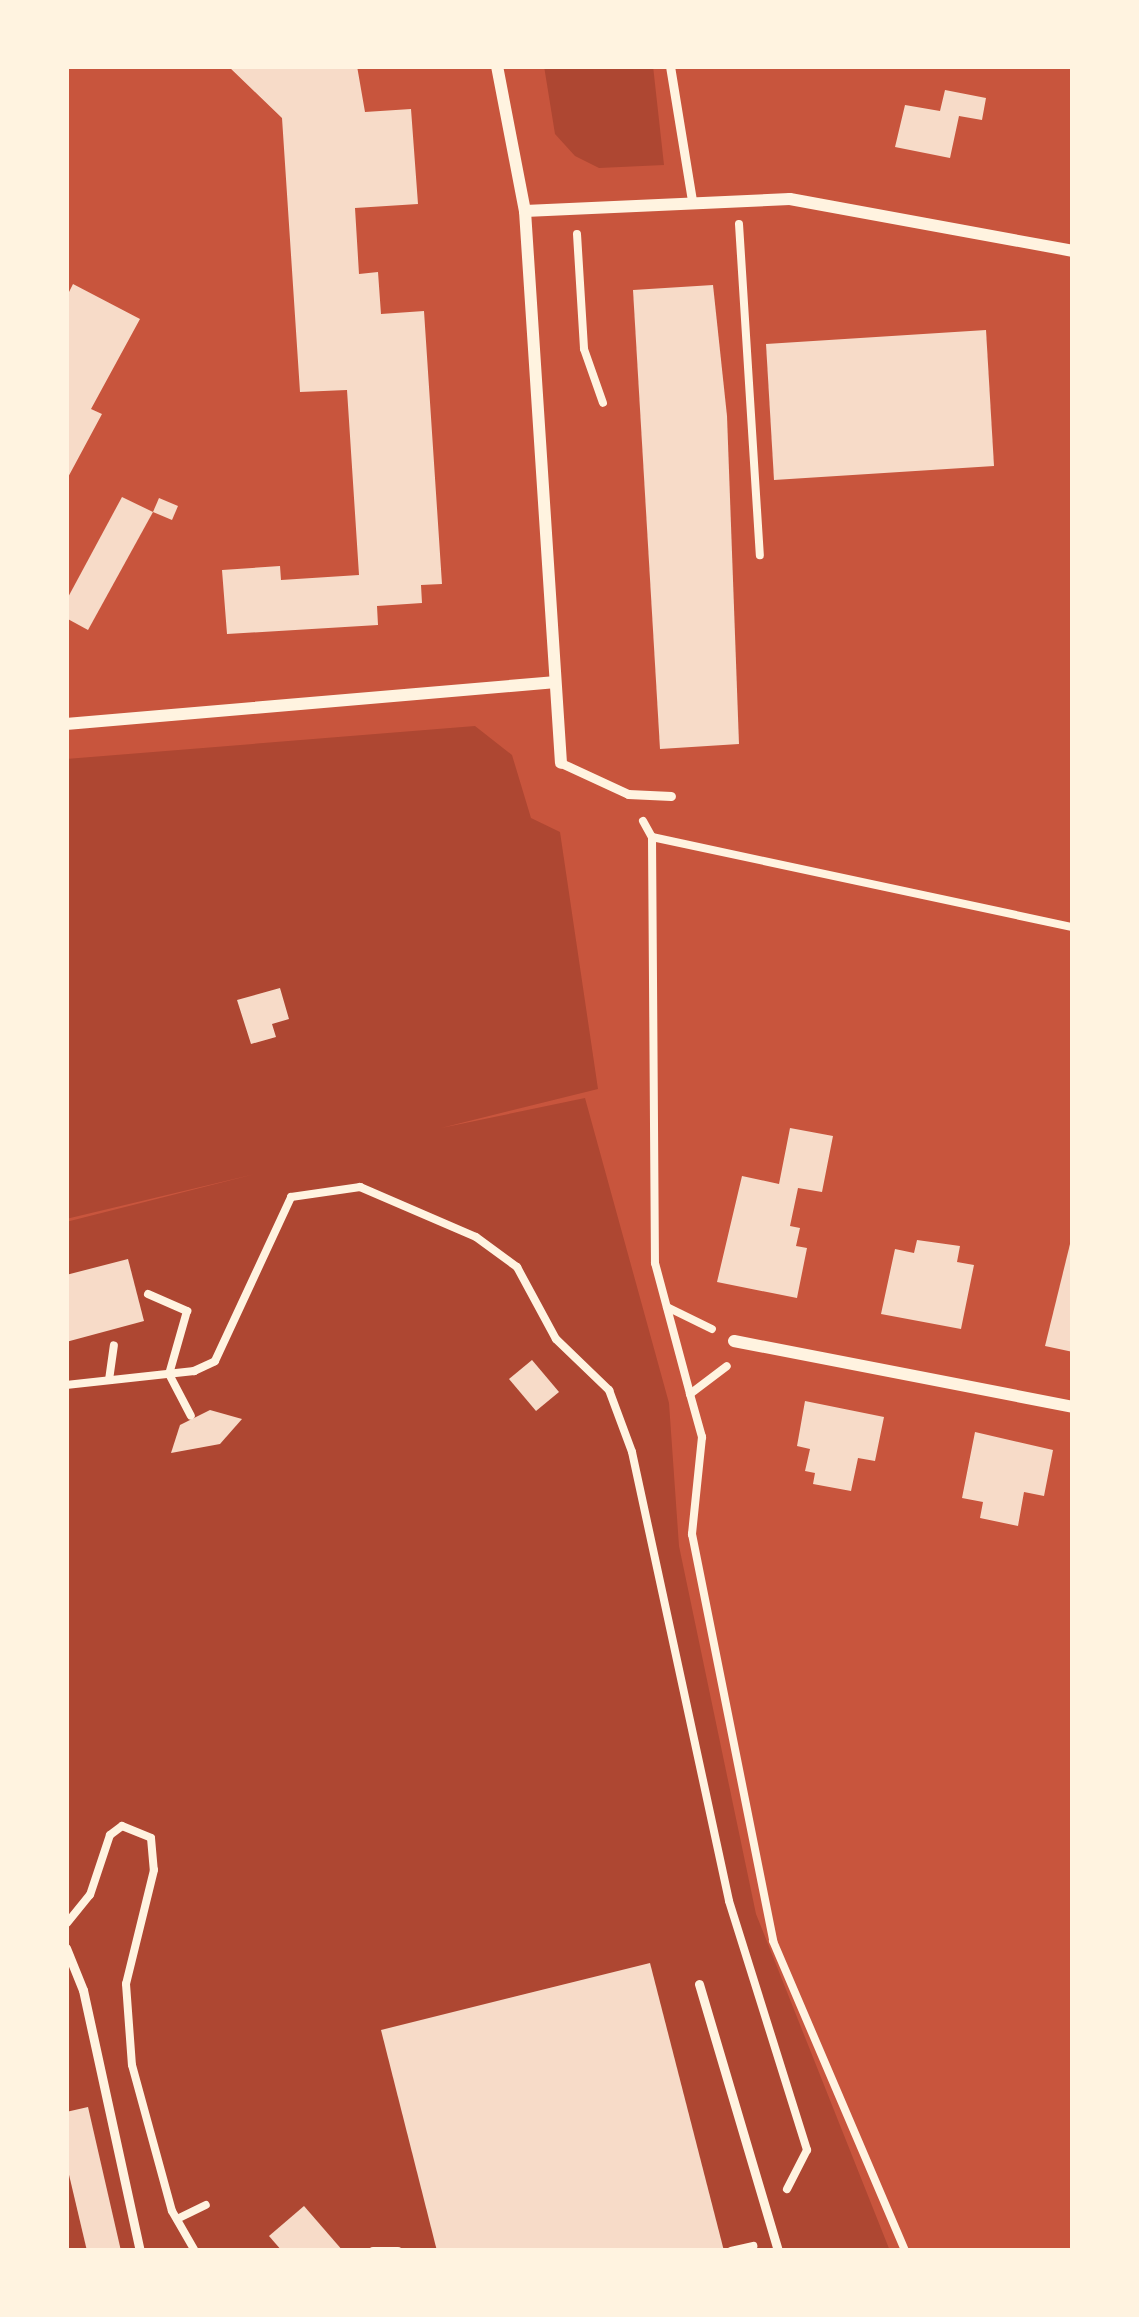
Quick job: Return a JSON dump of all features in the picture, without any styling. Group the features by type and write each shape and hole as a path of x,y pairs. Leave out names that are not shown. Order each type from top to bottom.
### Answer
{"street":[{"path":"497,66 525,211 561,763"},
{"path":"525,211 738,199 838,205 1073,251"},
{"path":"66,724 553,682"},
{"path":"734,1340 1073,1407"}],"lane":[{"path":"670,66 692,201"},
{"path":"561,763 628,794 670,796"},
{"path":"66,1948 83,1990 140,2251"},
{"path":"699,1984 778,2251"}],"path":[{"path":"738,199 760,555"},
{"path":"575,207 584,349 603,403"},
{"path":"628,794 652,836 655,1264 702,1437 692,1534 773,1941 905,2251"},
{"path":"652,836 1073,927"},
{"path":"66,1385 169,1374 215,1361 291,1197 360,1186 502,1252 530,1285 556,1339 609,1390 632,1452 729,1901 807,2150 794,2184 766,2204"},
{"path":"148,1294 187,1311 169,1374 191,1416"},
{"path":"667,1307 734,1340 725,1371 690,1394"},
{"path":"109,1380 114,1345"},
{"path":"66,1924 90,1895 110,1835 122,1826 151,1838 154,1870 126,1984 132,2065 177,2219 195,2251"},
{"path":"177,2219 206,2205"},
{"path":"373,2251 398,2251"}],"shaded area":[{"path":"544,66 653,66 664,165 599,168 575,156 555,134"},
{"path":"475,726 512,755 531,818 560,832 598,1089 441,1128 585,1098 669,1403 679,1546 756,1914 890,2251 66,2251 66,1222 255,1174 66,1219 66,759"}],"building":[{"path":"228,66 357,66 365,112 411,109 418,204 355,208 359,274 378,272 381,314 424,311 442,584 421,585 422,603 377,606 378,625 227,634 222,570 280,566 281,580 359,575 347,390 300,392 282,118"},
{"path":"945,90 986,98 982,120 959,116 950,158 895,147 905,105 940,111"},
{"path":"73,284 140,319 91,409 102,414 66,481 66,298"},
{"path":"713,285 727,416 739,744 660,749 633,290"},
{"path":"986,330 994,466 774,480 766,344"},
{"path":"122,497 153,512 88,630 66,618 66,601"},
{"path":"159,498 178,506 172,520 153,512"},
{"path":"280,988 289,1019 272,1024 276,1037 251,1044 237,1000"},
{"path":"790,1128 833,1136 822,1192 798,1188 790,1226 800,1228 796,1246 807,1248 797,1298 717,1282 742,1176 779,1184"},
{"path":"917,1240 960,1246 957,1262 974,1265 961,1329 881,1314 895,1249 914,1253"},
{"path":"1073,1240 1073,1352 1045,1346"},
{"path":"128,1259 144,1321 66,1342 66,1275"},
{"path":"532,1360 559,1392 536,1411 509,1379"},
{"path":"805,1401 884,1417 875,1461 858,1458 851,1491 813,1484 815,1473 805,1471 810,1449 797,1446"},
{"path":"210,1410 242,1419 220,1444 171,1453 180,1425"},
{"path":"975,1432 1053,1450 1044,1496 1024,1492 1018,1526 980,1518 983,1502 962,1498"},
{"path":"650,1963 724,2251 437,2251 381,2030"},
{"path":"88,2107 121,2251 87,2251 66,2162 66,2112"},
{"path":"304,2206 343,2251 282,2251 269,2236"}]}
